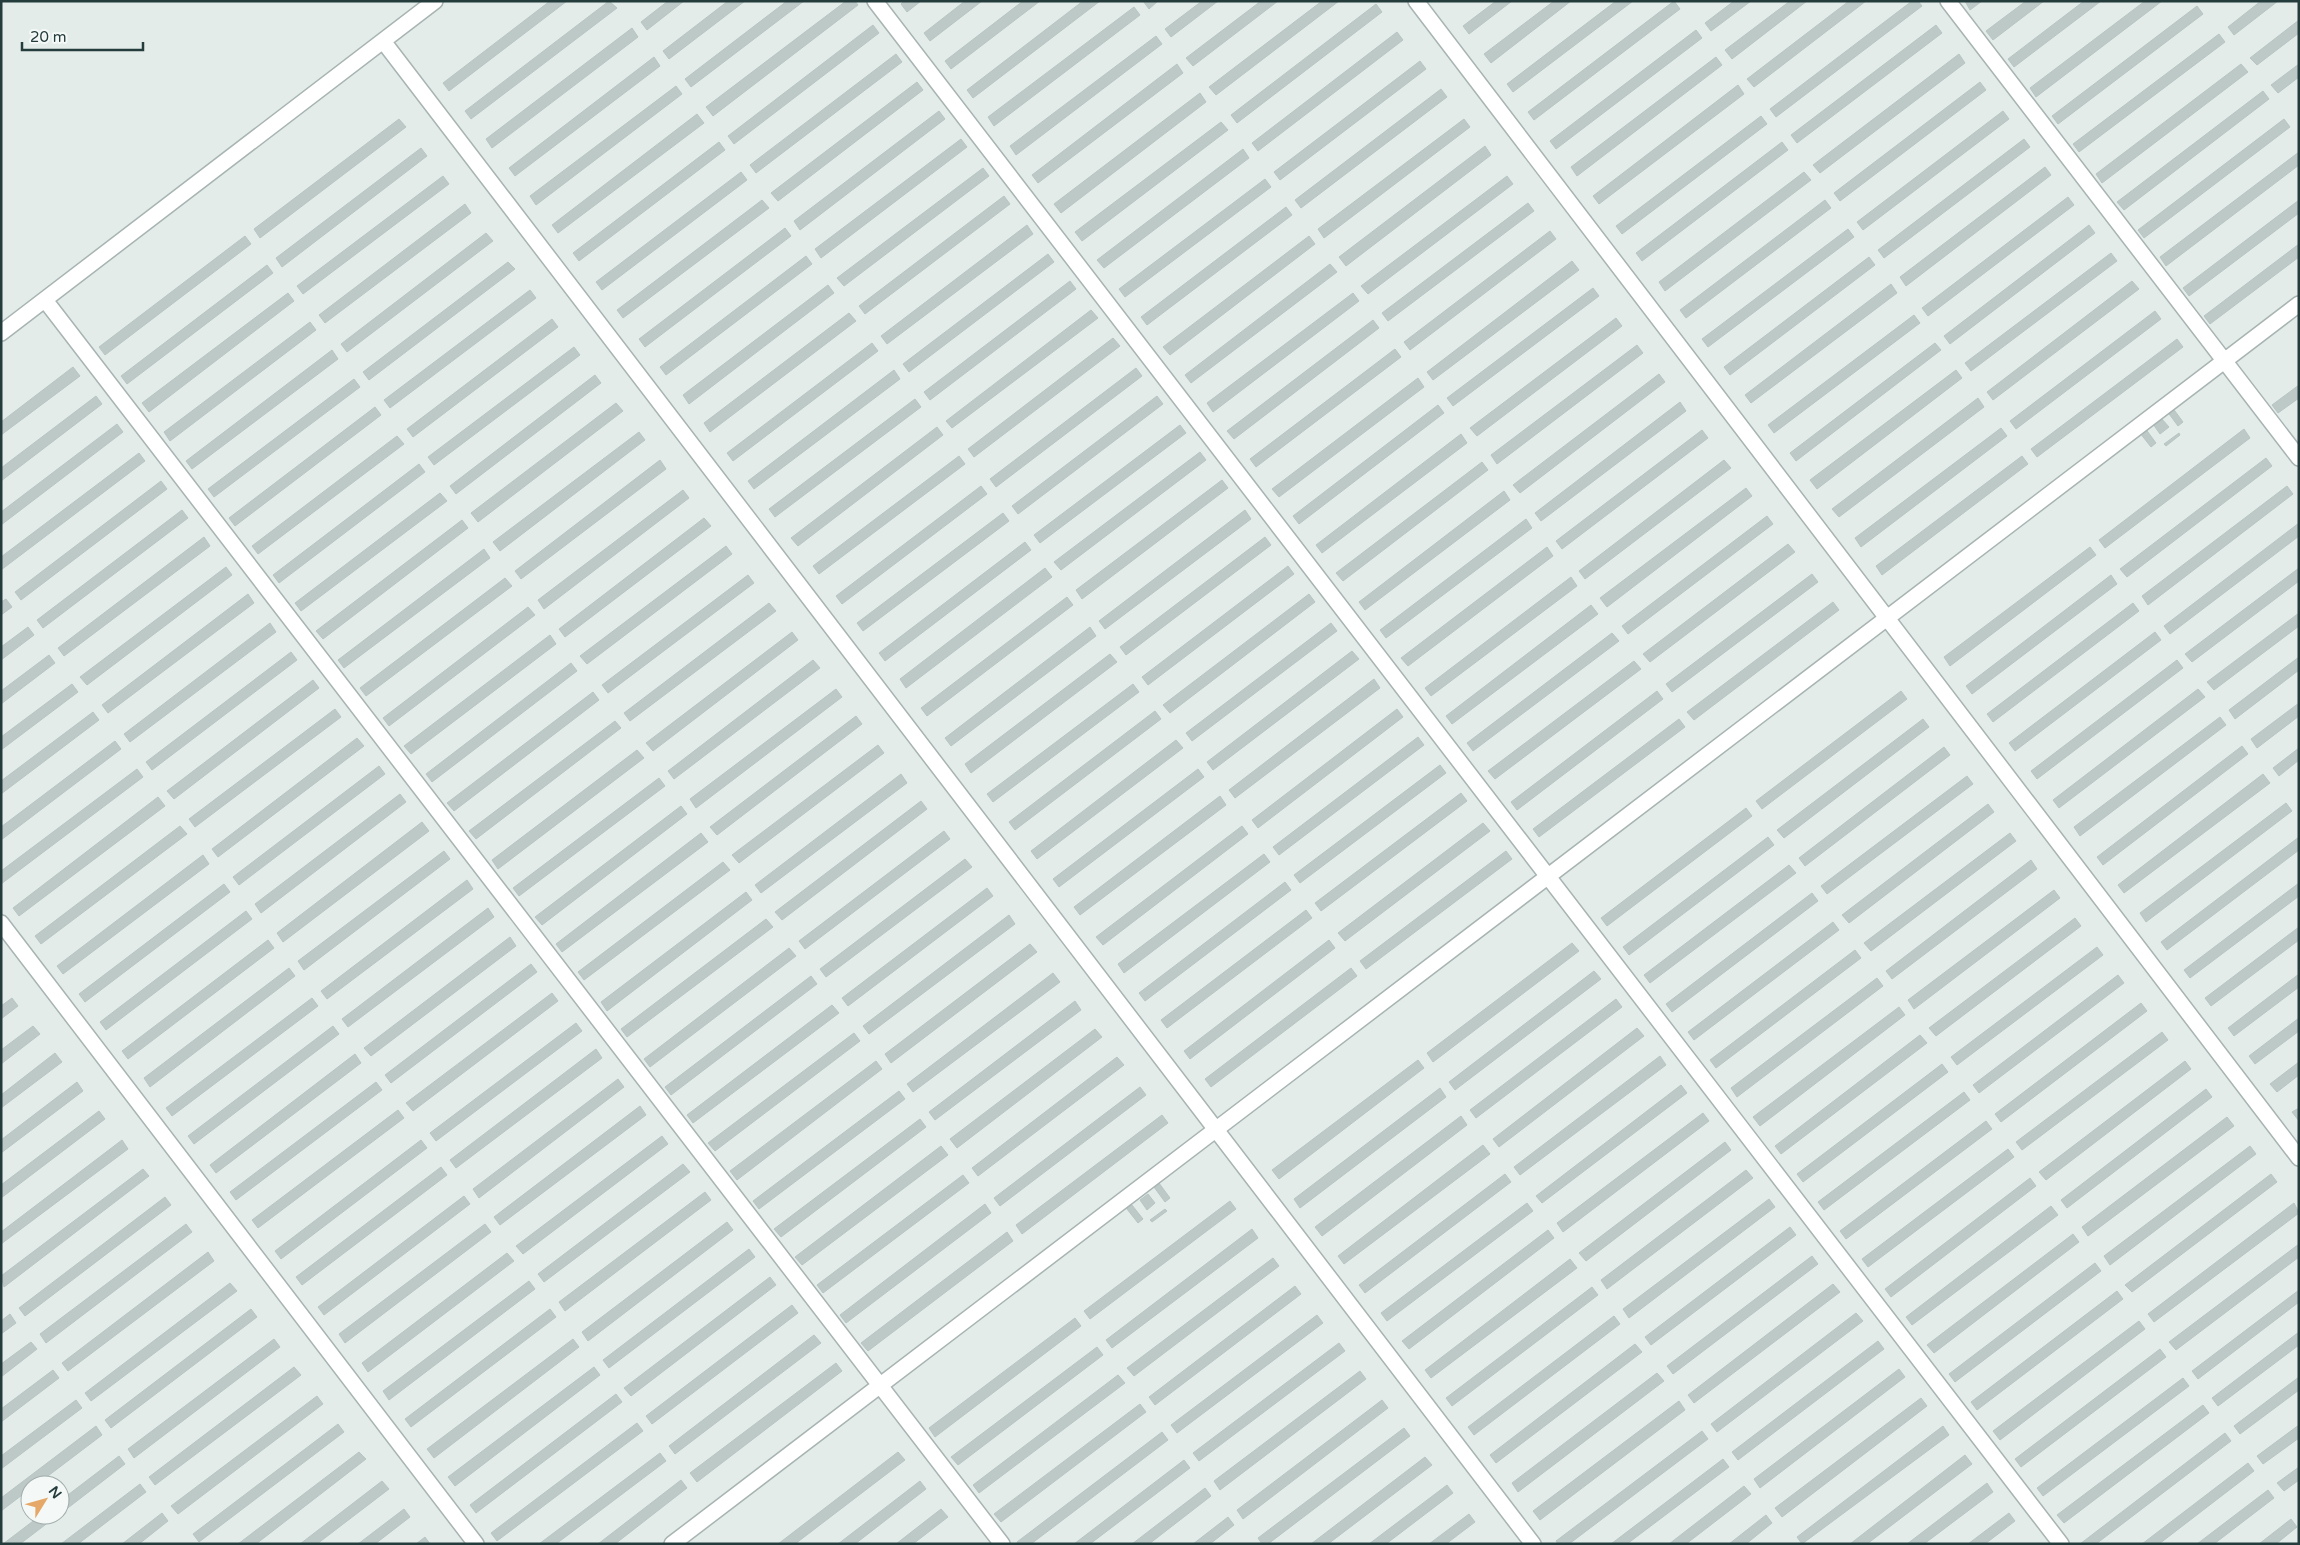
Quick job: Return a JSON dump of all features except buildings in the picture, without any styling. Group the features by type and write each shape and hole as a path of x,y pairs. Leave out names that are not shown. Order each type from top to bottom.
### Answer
{"lane":[{"path":"1,334 435,1"},
{"path":"875,1 2061,1544"},
{"path":"1416,1 2299,1158"},
{"path":"1948,1 2299,458"},
{"path":"384,41 1533,1544"},
{"path":"45,300 1002,1544"},
{"path":"672,1544 2299,304"},
{"path":"1,923 476,1544"}]}
